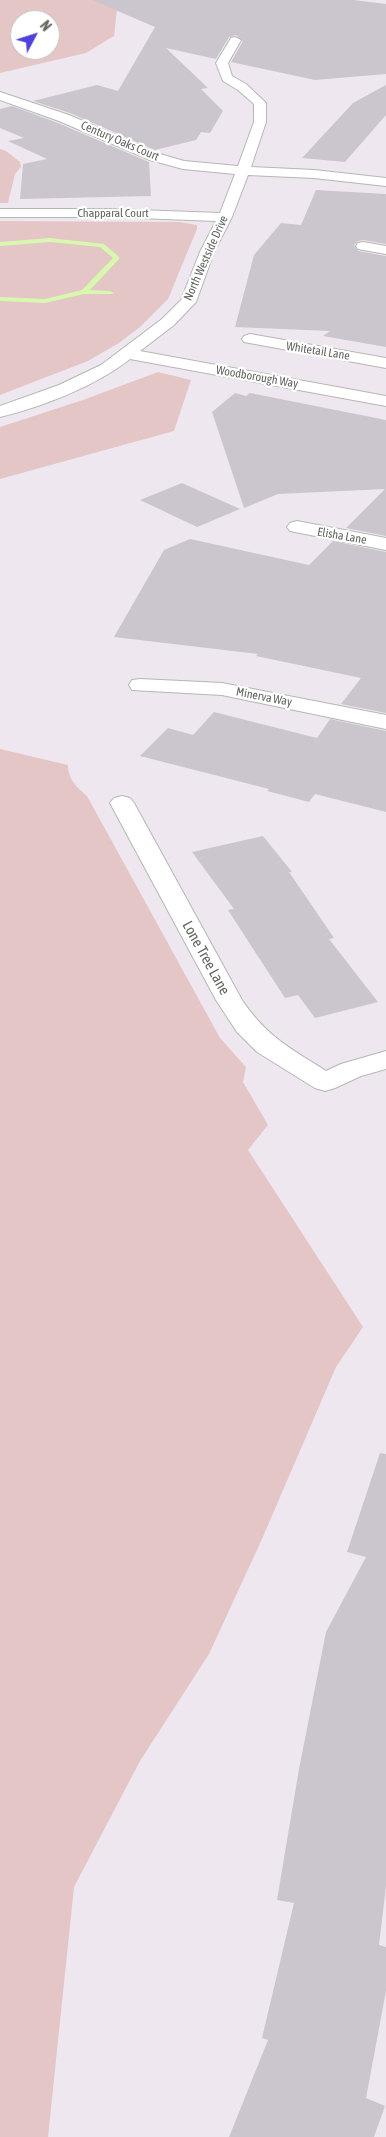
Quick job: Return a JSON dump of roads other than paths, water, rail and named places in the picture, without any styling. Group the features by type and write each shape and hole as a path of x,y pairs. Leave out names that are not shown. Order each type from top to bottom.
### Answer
{"street":[{"name":"North Westside Drive","path":"0,412 65,389 107,369 168,322 188,302 207,252 225,217 260,122 260,103 242,87 227,78 222,63 235,40"},
{"name":"Century Oaks Court","path":"0,96 64,118 168,162 200,168 243,171"},
{"path":"243,171 314,174 369,180 383,176"},
{"name":"Chapparal Court","path":"0,213 138,213 225,217"},
{"path":"363,246 386,250"},
{"name":"Whitetail Lane","path":"250,339 386,363"},
{"name":"Woodborough Way","path":"128,354 386,401"},
{"name":"Elisha Lane","path":"297,527 386,544"},
{"name":"Minerva Way","path":"140,685 222,689 386,722"},
{"name":"Lone Tree Lane","path":"122,803 246,1026 267,1046 325,1082 351,1070 386,1060"}],"waterway":[{"path":"0,244 50,240 102,245 117,258 84,292"},
{"path":"0,299 45,301 84,292"},
{"path":"84,292 110,293"}]}
